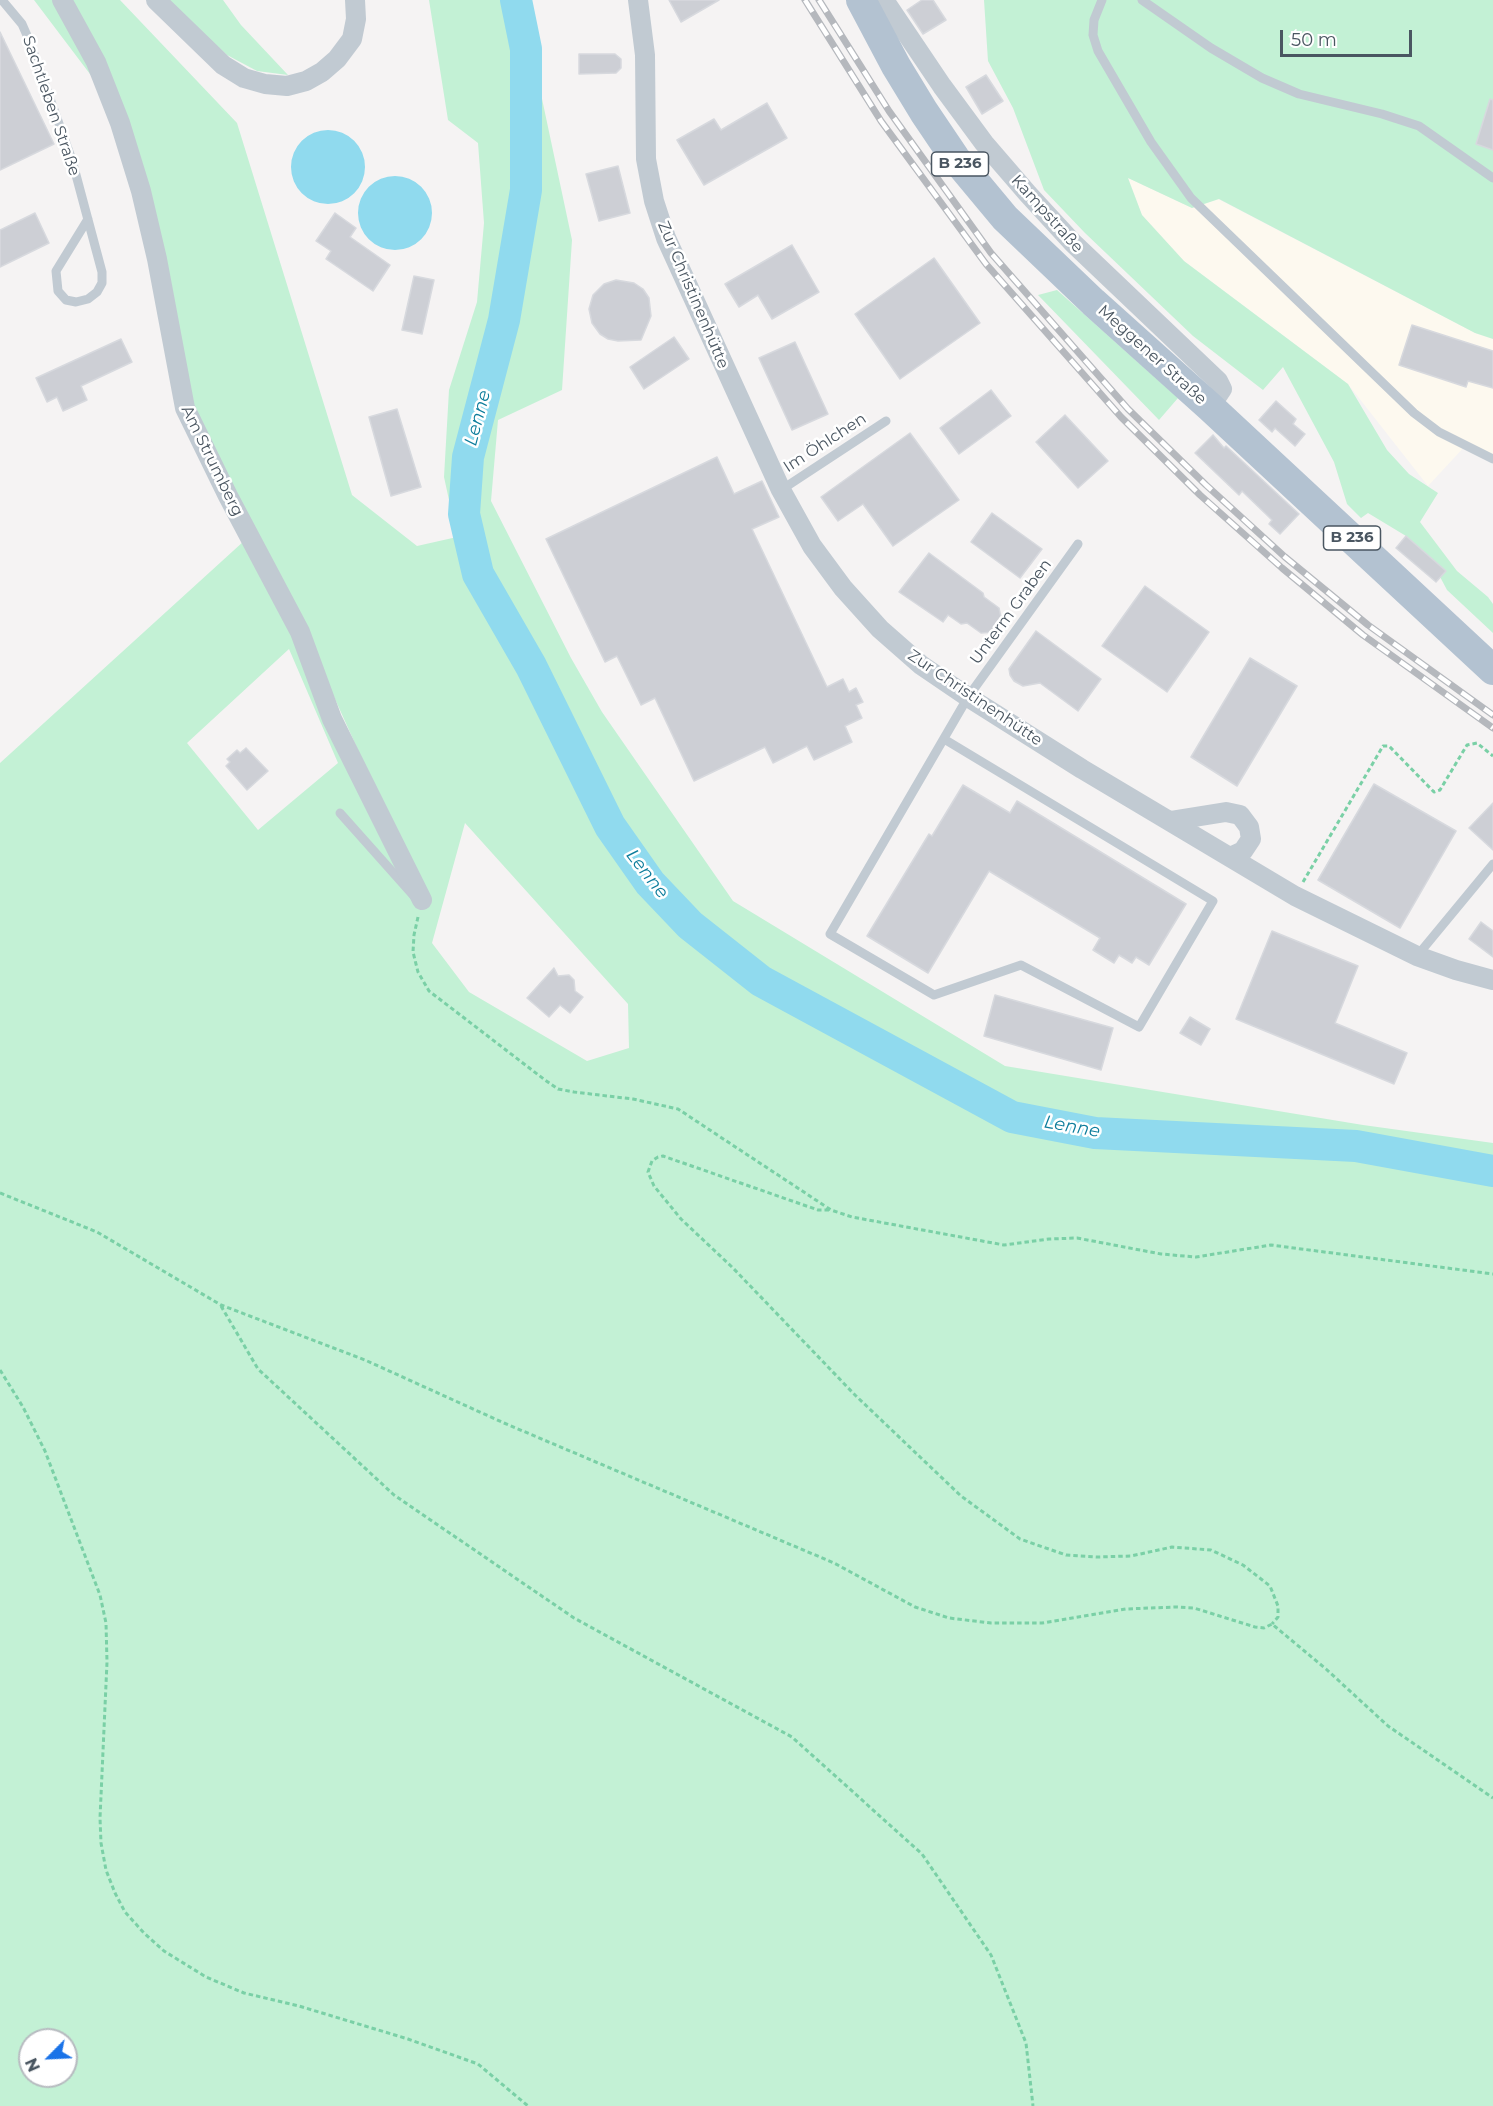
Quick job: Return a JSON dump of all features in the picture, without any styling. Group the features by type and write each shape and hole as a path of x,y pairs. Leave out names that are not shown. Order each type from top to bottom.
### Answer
{"main road":[{"name":"Meggener Straße","path":"861,0 896,66 955,158 984,194 1042,256 1210,407 1493,670"}],"street":[{"name":"Am Strumberg","path":"62,0 96,62 120,123 141,191 157,259 180,394 188,416 300,632 332,719 422,900"},
{"path":"156,0 223,65 244,78 265,84 287,86 306,81 322,72 337,59 352,39 356,19 355,0"},
{"name":"Zur Christinenhütte","path":"638,0 645,55 646,159 654,201 666,238 780,490 812,546 843,588 880,629 921,665 968,697 1170,821 1295,896 1417,956 1493,980"},
{"name":"Kampstraße","path":"884,0 949,95 984,142 1028,194 1073,243 1139,308 1218,381 1222,389 1210,407"},
{"path":"1170,821 1226,812 1240,815 1249,827 1251,838 1243,851 1230,857"}],"lane":[{"name":"Sachtleben Straße","path":"2,0 22,24 29,40 72,160 88,219 102,272 102,283 97,292 88,299 76,302 66,300 58,291 55,281 56,271 88,219"},
{"path":"1102,0 1094,20 1093,35 1098,51 1151,142 1191,198 1414,413 1439,432 1493,459"},
{"path":"1142,0 1211,48 1262,78 1299,94 1382,114 1419,126 1493,178"},
{"name":"Im Öhlchen","path":"780,490 886,421"},
{"name":"Unterm Graben","path":"944,740 1213,901 1139,1027 1021,965 934,995 830,934 968,697 1078,544"},
{"path":"340,813 410,893 422,900"},
{"path":"1417,956 1493,864"}],"path":[{"path":"1295,896 1383,746 1389,746 1434,792 1440,790 1467,746 1477,743 1493,756"},
{"path":"422,900 414,935 413,952 423,982 429,991 545,1080 558,1089 633,1099 678,1110 831,1210 852,1217 1004,1245 1077,1238 1161,1254 1196,1257 1271,1245 1493,1274"},
{"path":"0,1193 97,1232 221,1305 365,1360 504,1423 834,1563 915,1607 948,1618 991,1623 1042,1623 1126,1609 1176,1607 1194,1608 1255,1627 1264,1628 1272,1624 1278,1617 1278,1606 1270,1586 1243,1566 1211,1550 1172,1547 1131,1556 1096,1557 1066,1555 1020,1539 962,1496 855,1395 733,1268 681,1219 654,1186 648,1172 652,1161 663,1156 818,1210 831,1210"},
{"path":"221,1305 258,1369 394,1495 574,1618 792,1737 922,1854 991,1955 1026,2043 1032,2106"},
{"path":"0,1370 23,1407 45,1451 100,1595 105,1623 107,1662 100,1818 101,1843 106,1870 126,1912 164,1951 206,1977 244,1993 299,2006 408,2039 478,2064 528,2106"},
{"path":"1272,1624 1326,1669 1388,1726 1493,1798"}],"shaded area":[{"path":"1128,178 1192,208 1218,199 1475,333 1493,339 1493,461 1466,445 1428,486 1348,384 1184,261 1142,215"}],"green space":[{"path":"34,0 120,0 237,123 352,495 417,546 457,537 444,477 449,390 477,302 484,223 478,143 448,120 429,0 521,0 572,240 562,390 498,420 491,501 571,658 602,712 733,901 1005,1066 1363,1125 1493,1143 1493,2106 0,2106 0,763 244,541 386,812 293,606 185,394 127,123","holes":["289,649 338,763 258,830 187,743","465,823 628,1004 629,1048 587,1061 469,992 432,943"]},
{"path":"166,0 223,0 241,25 288,75 257,71 227,55"},
{"path":"984,0 1493,0 1493,339 1475,333 1219,199 1192,208 1128,178 1142,215 1184,261 1348,384 1387,450 1409,474 1438,493 1420,522 1457,571 1493,604 1493,633 1447,590 1438,573 1406,536 1368,513 1361,518 1347,504 1334,462 1283,367 1263,390 1193,336 1085,233 1044,190 1013,108 988,61"},
{"path":"1057,290 1178,398 1159,420 1038,295"}],"water":[{"path":"321,130 335,130 349,136 359,146 365,160 365,174 359,188 349,198 335,204 321,204 307,198 297,188 291,174 291,160 297,146 307,136"},
{"path":"388,176 402,176 416,182 426,192 432,206 432,220 426,234 416,244 402,250 388,250 374,244 364,234 358,220 358,206 364,192 374,182"}],"building":[{"path":"669,0 719,0 681,22"},
{"path":"922,0 933,0 946,20 923,34 907,10"},
{"path":"0,32 54,144 0,170"},
{"path":"579,54 615,54 621,59 621,68 616,73 579,74"},
{"path":"986,75 1003,101 982,114 966,87"},
{"path":"1490,99 1493,100 1493,150 1476,144"},
{"path":"767,103 787,138 704,185 677,140 714,119 721,130"},
{"path":"618,166 630,213 599,221 586,174"},
{"path":"35,213 49,243 0,267 0,230"},
{"path":"335,213 356,228 350,237 390,265 373,291 326,259 331,251 316,241"},
{"path":"792,245 819,292 772,319 758,295 739,307 725,284"},
{"path":"934,258 980,323 900,379 855,314"},
{"path":"414,276 434,280 422,334 402,330"},
{"path":"616,280 634,283 643,289 649,298 651,316 641,340 608,339 600,334 592,323 589,309 593,295 604,284"},
{"path":"1412,325 1493,351 1493,388 1468,381 1466,387 1399,365"},
{"path":"674,337 689,359 644,389 630,367"},
{"path":"121,339 132,362 81,386 87,400 63,411 57,397 47,402 36,378"},
{"path":"795,342 828,414 792,430 759,358"},
{"path":"991,390 1011,416 959,454 940,428"},
{"path":"1276,401 1296,419 1293,424 1305,434 1295,446 1275,428 1272,432 1259,420"},
{"path":"397,409 421,487 391,496 369,417"},
{"path":"1065,415 1108,461 1078,488 1036,442"},
{"path":"910,433 959,500 893,546 863,504 838,521 821,497"},
{"path":"1213,435 1224,448 1226,446 1299,514 1280,534 1269,524 1272,520 1242,491 1239,495 1195,453"},
{"path":"717,457 734,494 762,481 779,517 752,529 827,687 843,679 849,692 856,688 863,702 856,705 862,718 845,726 852,742 814,760 807,746 773,763 765,747 694,781 655,698 641,705 617,656 605,662 546,539"},
{"path":"992,513 1042,549 1020,578 971,542"},
{"path":"1406,536 1446,571 1436,582 1396,548"},
{"path":"929,553 983,593 984,597 999,608 1002,622 995,632 981,633 967,623 961,624 948,615 943,622 899,592"},
{"path":"1145,586 1209,632 1167,692 1102,646"},
{"path":"1036,631 1101,679 1078,711 1040,683 1023,686 1014,681 1010,675 1009,669"},
{"path":"1250,658 1297,686 1237,786 1191,757"},
{"path":"246,748 268,771 247,790 226,766 230,762 227,759 237,750 240,753"},
{"path":"1374,784 1456,831 1400,928 1318,880"},
{"path":"963,785 1010,813 1017,801 1186,904 1149,965 1136,957 1132,963 1119,955 1114,963 1093,950 1100,938 989,871 928,973 867,936 929,834 932,836"},
{"path":"1493,803 1493,850 1469,828"},
{"path":"1481,922 1493,931 1493,957 1469,939"},
{"path":"1272,931 1358,966 1335,1023 1407,1053 1394,1084 1236,1019"},
{"path":"554,968 558,976 569,975 574,980 575,991 583,997 570,1013 560,1005 549,1017 527,998"},
{"path":"995,995 1113,1028 1101,1070 984,1036"},
{"path":"1190,1017 1210,1029 1201,1045 1180,1033"}],"waterway":[{"name":"Lenne","path":"516,0 526,49 526,190 504,320 468,457 464,514 478,574 531,666 610,826 650,883 690,925 761,981 1012,1117 1095,1133 1356,1146 1493,1171"}],"railway":[{"path":"805,0 881,121 986,264 1121,417 1200,495 1282,568 1363,635 1493,728"},
{"path":"819,0 889,111 991,253 1128,409 1285,557 1368,625 1493,715"}]}
